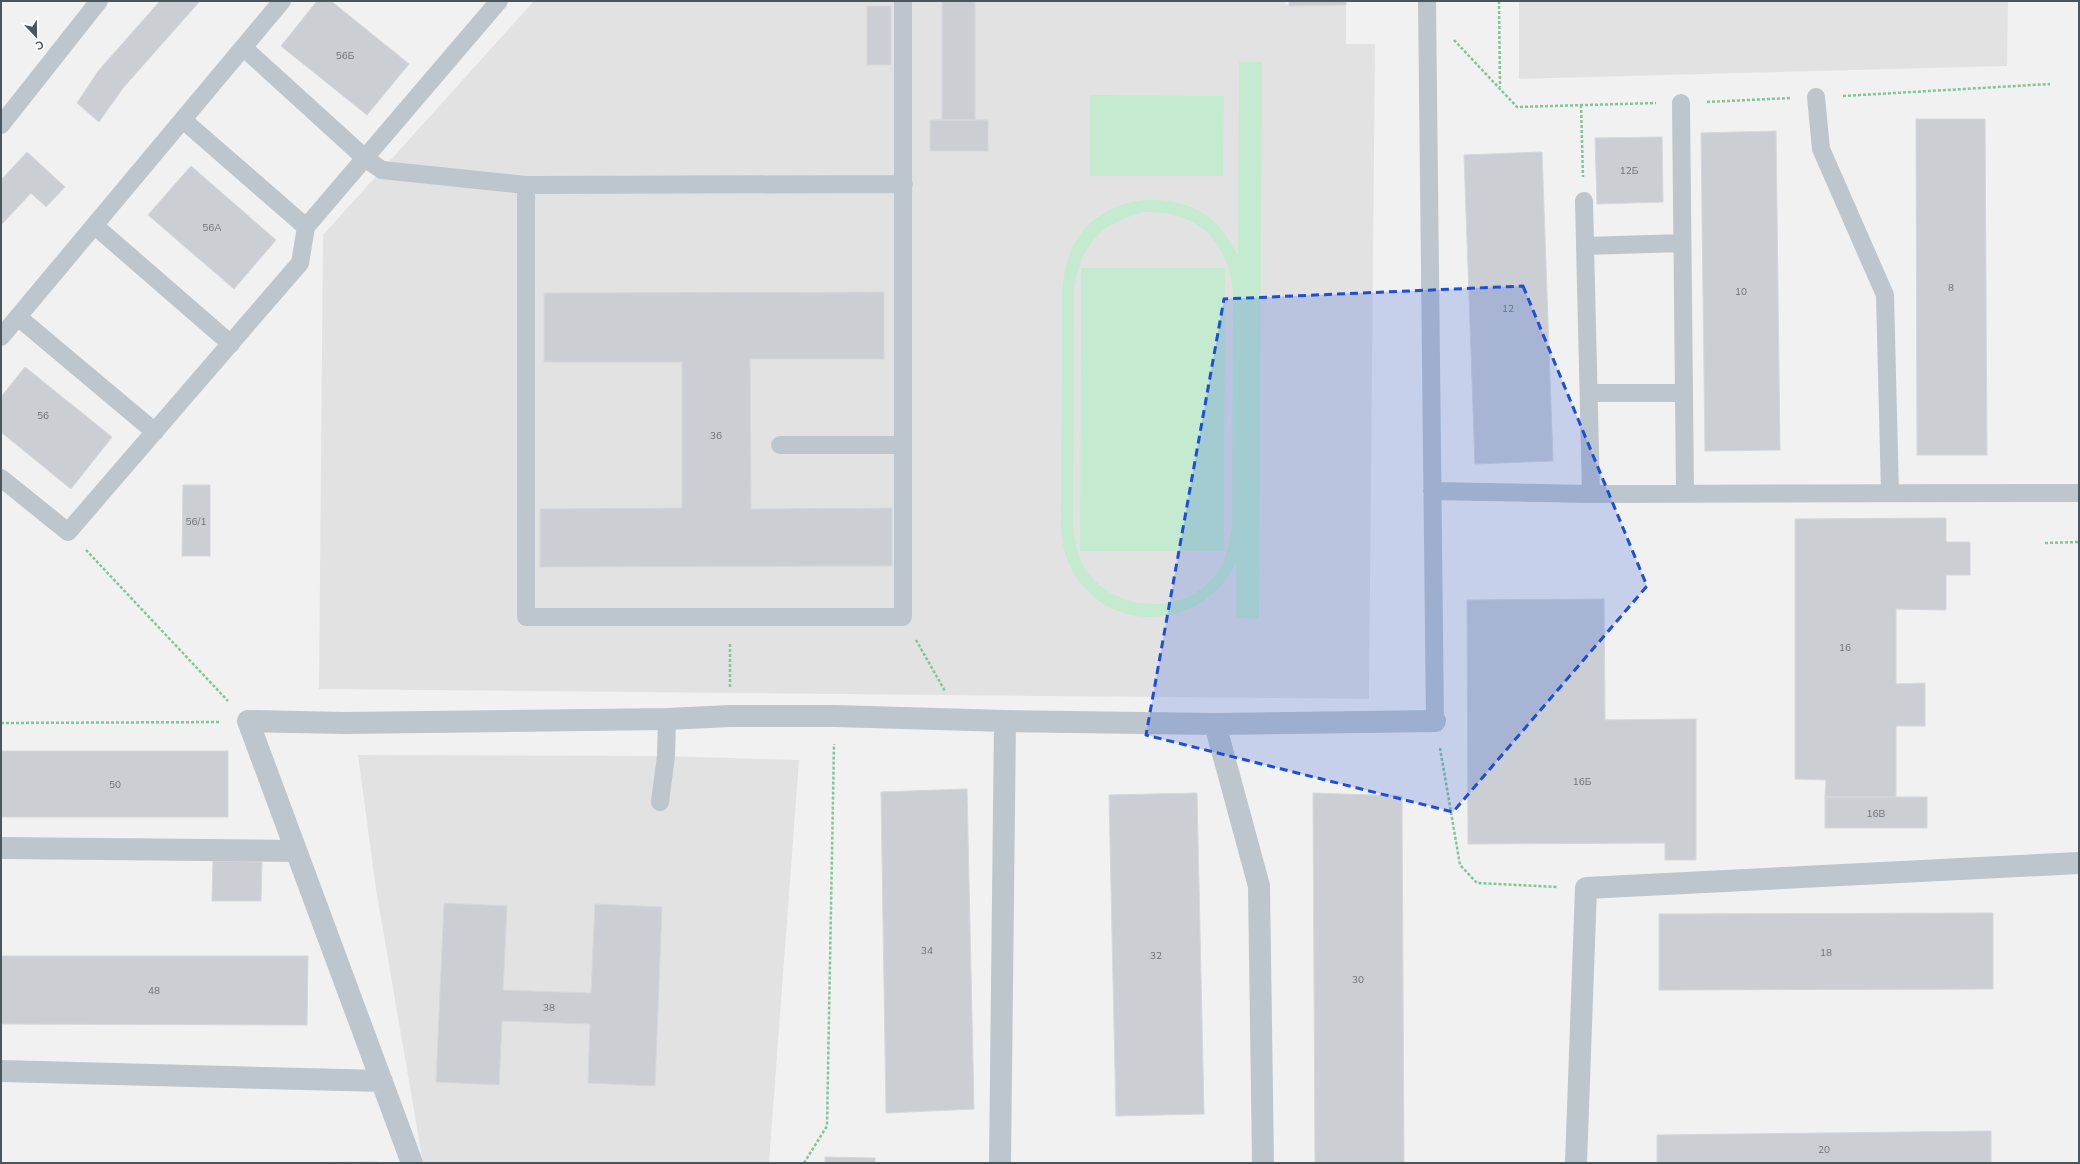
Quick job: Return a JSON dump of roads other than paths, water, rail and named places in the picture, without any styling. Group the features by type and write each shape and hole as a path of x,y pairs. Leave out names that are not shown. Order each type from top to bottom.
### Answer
{"street":[{"path":"412,1163 248,721 344,723 668,719 730,716 835,716 948,718 1005,721 1215,724 1435,721"},
{"path":"1000,1163 1005,721"},
{"path":"1215,724 1259,886 1263,1163"},
{"path":"1,848 296,851"},
{"path":"1576,1163 1586,888 2079,863"},
{"path":"1,1071 382,1082"}],"lane":[{"path":"1,125 99,1"},
{"path":"1,337 282,1"},
{"path":"1,478 68,532 300,263 306,227 366,159 499,1"},
{"path":"526,185 526,617 903,617 903,1"},
{"path":"1427,7 1435,721"},
{"path":"244,48 366,159 382,170 526,185 904,184"},
{"path":"1816,97 1821,149 1886,295 1890,492"},
{"path":"1681,103 1685,493"},
{"path":"183,120 306,227"},
{"path":"1584,201 1591,494"},
{"path":"95,226 231,344"},
{"path":"1584,246 1682,243"},
{"path":"18,317 155,432"},
{"path":"1588,393 1683,393"},
{"path":"780,445 903,445"},
{"path":"1432,491 1591,494 1890,492 2079,493"},
{"path":"660,802 666,756 668,719"}]}
